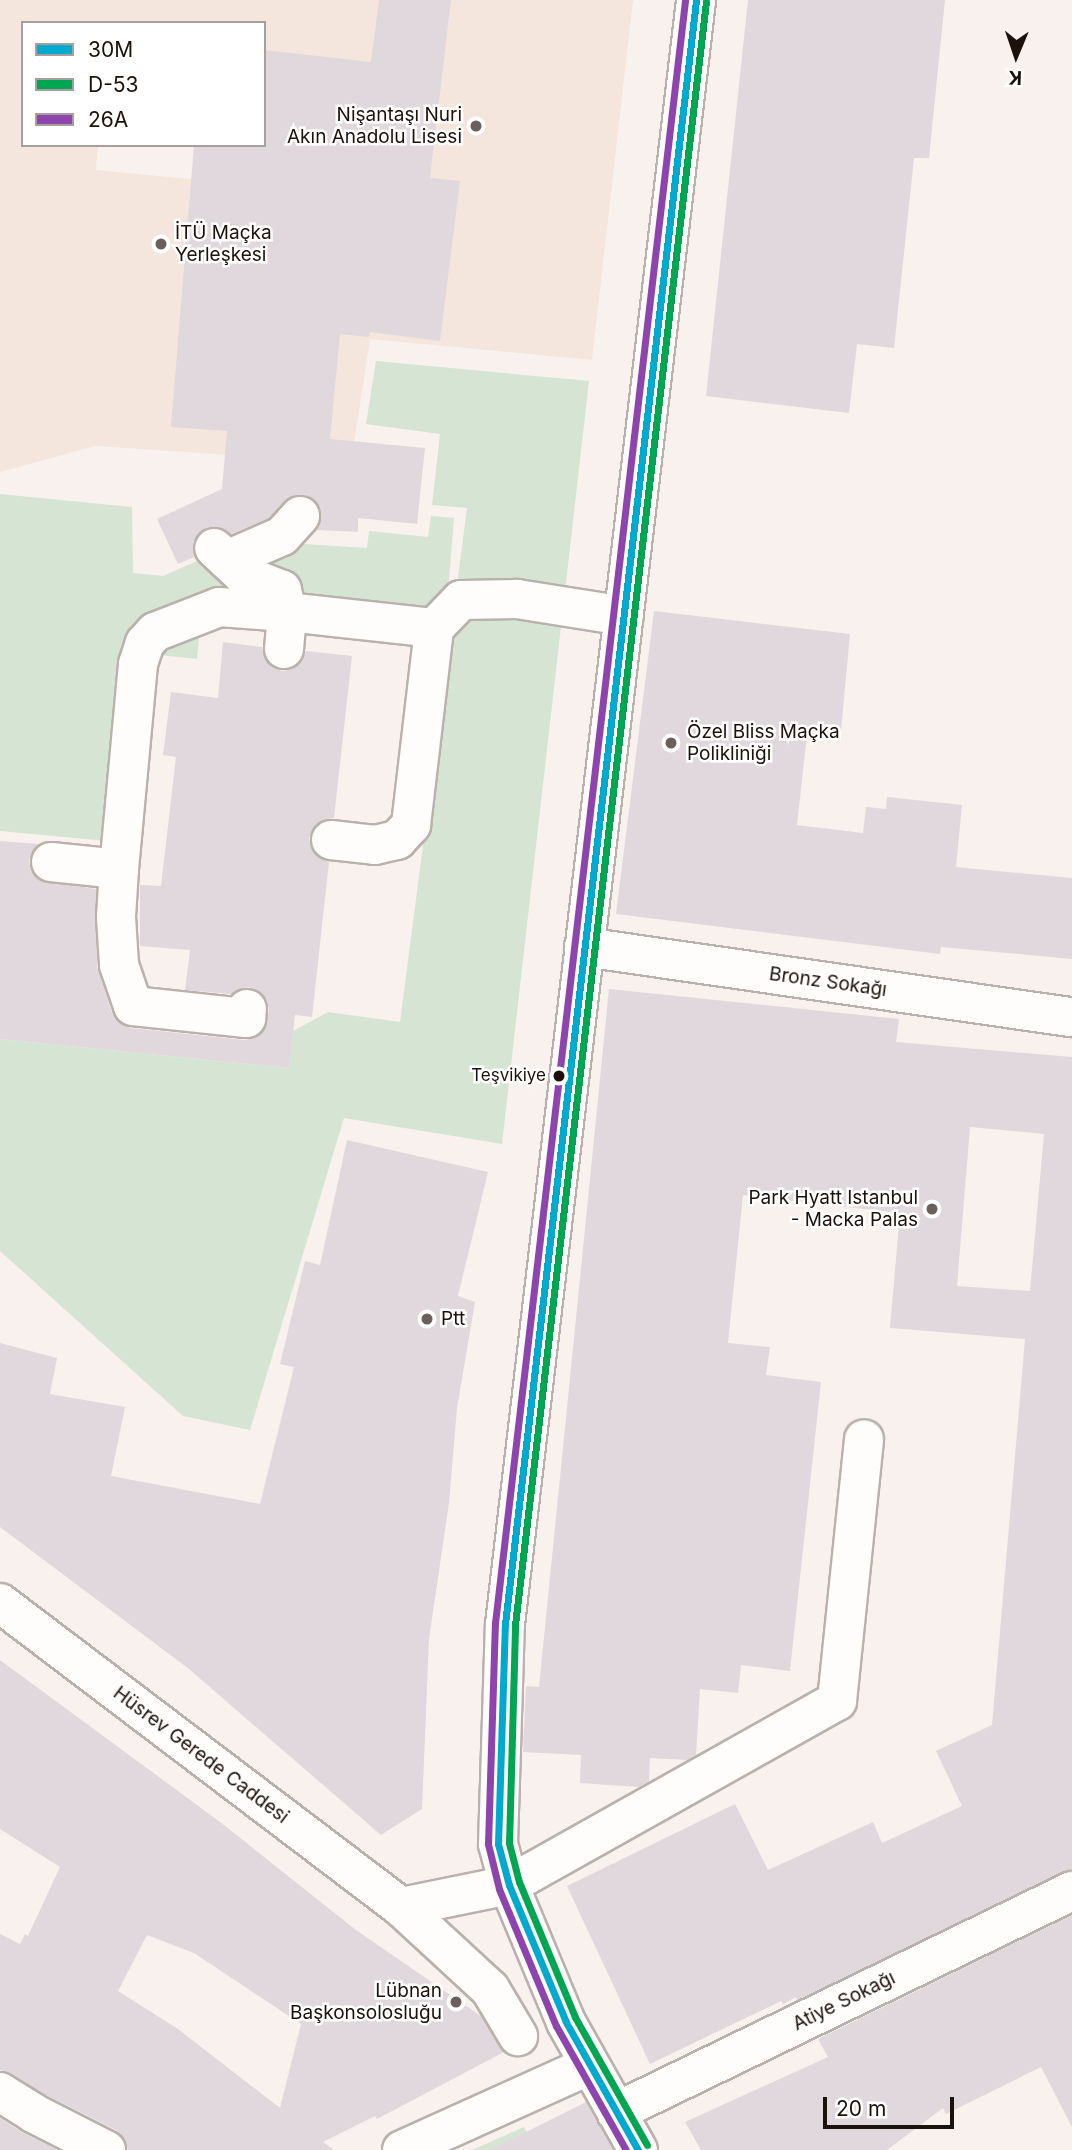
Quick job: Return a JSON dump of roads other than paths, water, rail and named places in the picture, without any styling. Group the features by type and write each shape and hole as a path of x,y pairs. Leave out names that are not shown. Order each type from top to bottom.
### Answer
{"street":[{"path":"638,2150 566,2022 509,1885 498,1844 505,1623 696,0"},
{"path":"257,538 242,574 282,590 286,630"},
{"path":"331,840 375,845 397,840 411,825 434,628 461,600 517,599 624,616"},
{"path":"237,1017 133,1010 105,916 119,869 138,664 145,643 155,632 219,607 286,630 434,628"},
{"path":"51,862 119,869"},
{"name":"Bronz Sokağı","path":"584,947 1072,1017"},
{"path":"401,1907 509,1885 837,1702 863,1439"},
{"name":"Hüsrev Gerede Caddesi","path":"0,1602 401,1907 490,1989 518,2036"},
{"name":"Atiye Sokağı","path":"616,2112 1072,1891"},
{"path":"402,2150 590,2065"},
{"path":"0,2092 33,2113 106,2150"}],"place":[{"name":"Nişantaşı Nuri Akın Anadolu Lisesi","path":"476,126"},
{"name":"İTÜ Maçka Yerleşkesi","path":"161,244"},
{"name":"Özel Bliss Maçka Polikliniği","path":"671,743"},
{"name":"Teşvikiye","path":"559,1076"},
{"name":"Park Hyatt Istanbul - Macka Palas","path":"932,1209"},
{"name":"Ptt","path":"427,1319"},
{"name":"Lübnan Başkonsolosluğu","path":"456,2002"}]}
